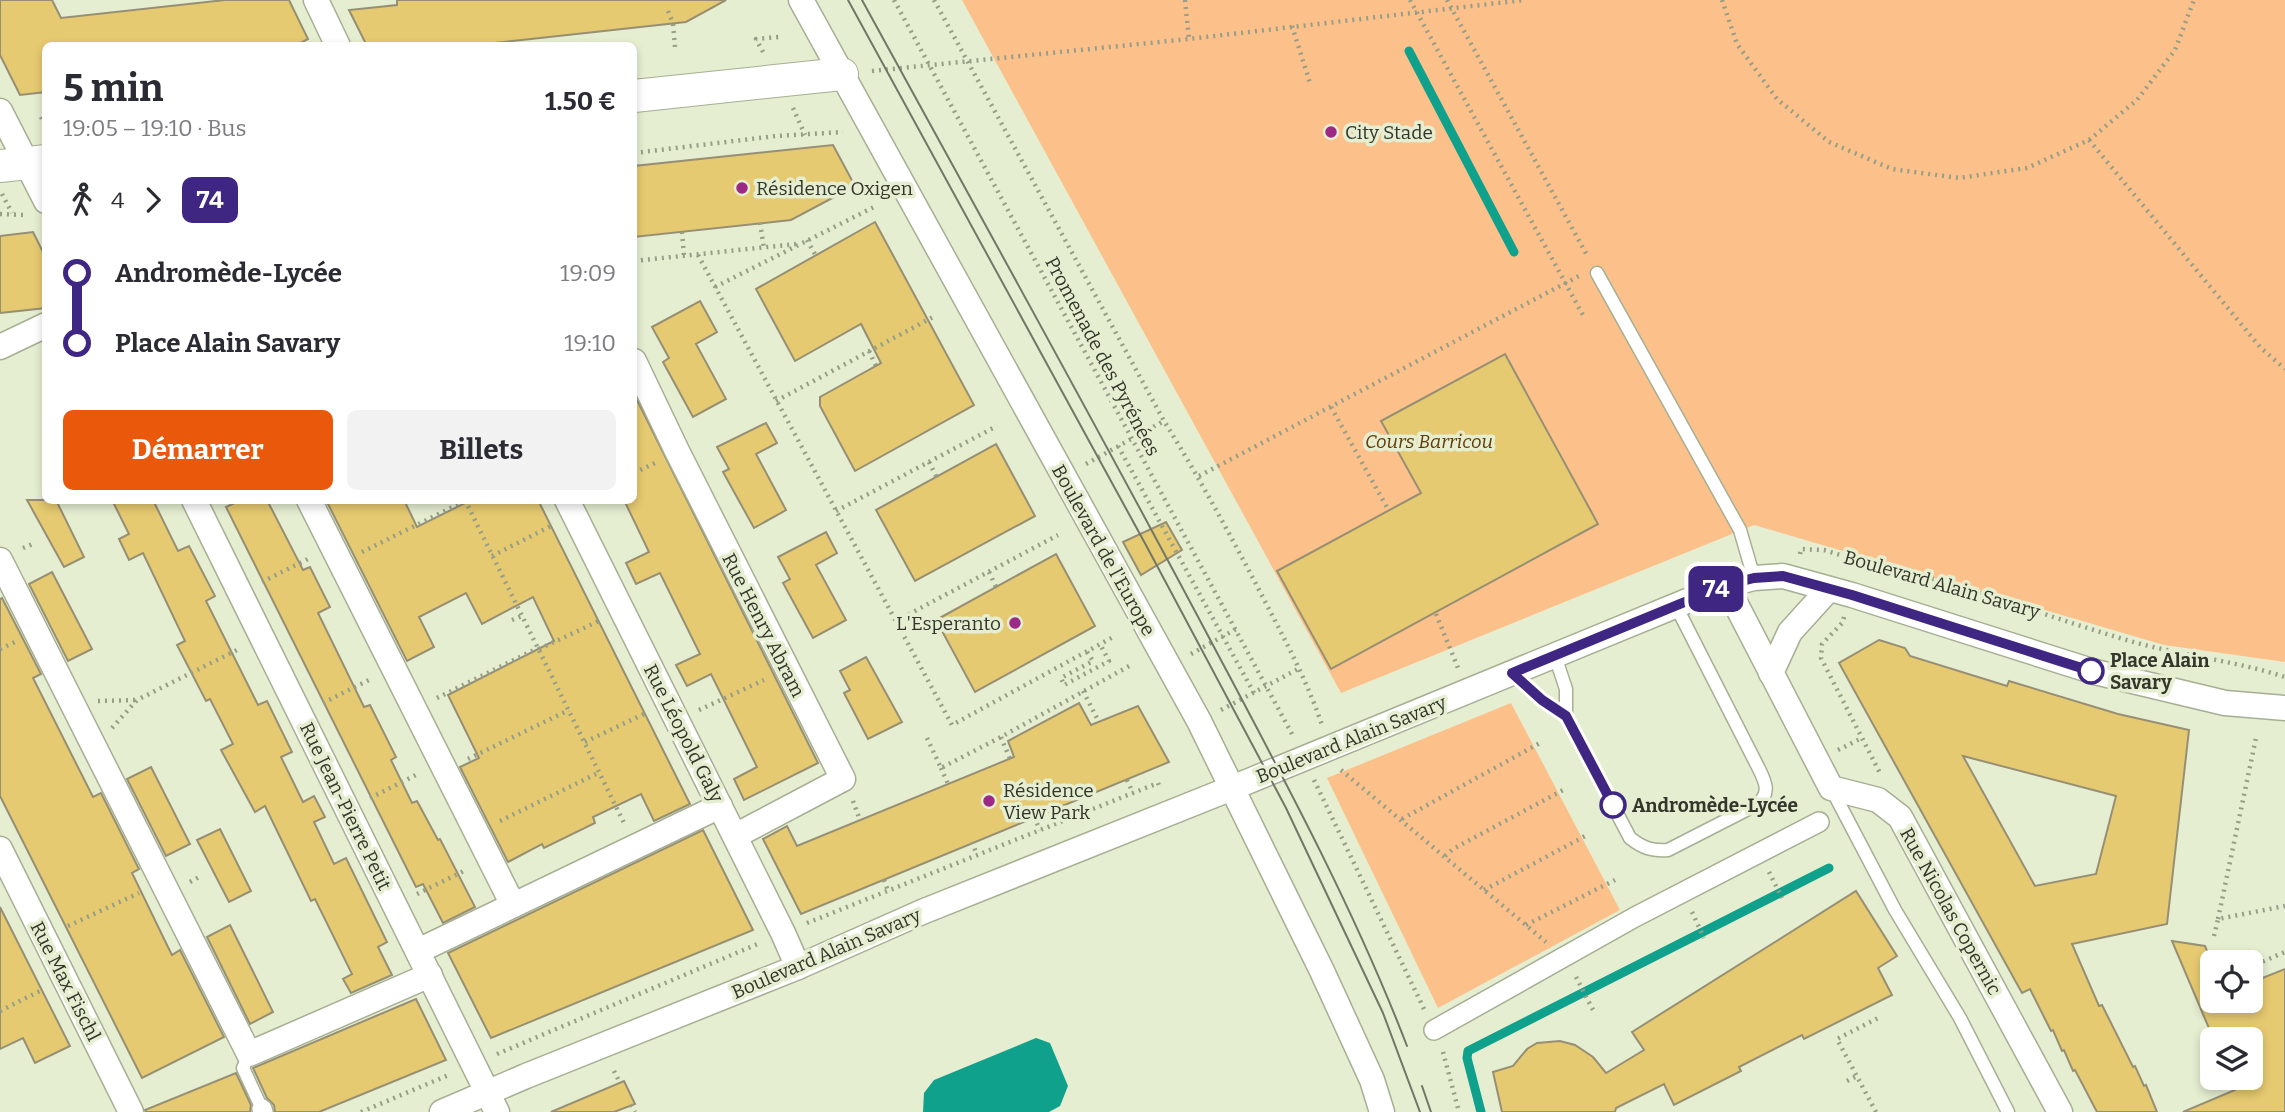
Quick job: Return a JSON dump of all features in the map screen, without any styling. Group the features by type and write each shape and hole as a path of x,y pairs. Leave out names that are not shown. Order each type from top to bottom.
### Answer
{"street":[{"path":"316,0 336,42"},
{"name":"Boulevard de l'Europe","path":"801,0 857,73 1210,716 1232,788 1327,982 1371,1080 1382,1112"},
{"path":"637,96 857,73"},
{"path":"0,111 42,194"},
{"path":"0,347 42,326"},
{"name":"Rue Henry Abram","path":"637,366 843,779 735,836"},
{"name":"Rue Jean-Pierre Petit","path":"196,504 492,1102"},
{"path":"311,504 513,905"},
{"name":"Rue Léopold Galy","path":"569,504 798,967"},
{"path":"0,560 248,1054 430,975"},
{"name":"Boulevard Alain Savary","path":"442,1112 492,1102 922,912 1726,585 1754,578 1783,576 2095,672 2225,703 2285,708"},
{"path":"1726,585 1831,788"},
{"path":"1771,673 1790,632 1840,592"},
{"name":"Rue Nicolas Copernic","path":"1831,788 1878,800 1900,817 2060,1112"},
{"path":"418,951 720,806"},
{"path":"1434,1030 1635,917 1819,822"},
{"name":"Rue Max Fischl","path":"0,849 131,1112"}],"lane":[{"path":"1595,270 1740,530 1754,578"},
{"path":"1555,656 1566,689 1566,716 1630,838 1651,851 1668,850 1763,800 1767,790 1676,606"},
{"path":"1512,673 1542,700 1566,716"},
{"path":"1831,788 1895,911 1960,1018 2008,1112"},
{"path":"248,1054 243,1068 262,1110"}],"path":[{"name":"Promenade des Pyrénées","path":"894,0 1288,724"},
{"path":"934,0 1164,421 1199,476 1300,667 1318,714"},
{"path":"1185,0 1188,38"},
{"path":"1410,0 1584,317"},
{"path":"1199,476 1595,270 1447,0"},
{"path":"857,73 1524,0"},
{"path":"1722,0 1737,44 1777,99 1829,142 1892,169 1959,178 2027,168 2089,140 2137,100 2175,50 2194,0"},
{"path":"668,11 673,23 675,47"},
{"path":"1292,26 1311,86"},
{"path":"765,56 756,39 779,37"},
{"path":"790,100 805,135"},
{"path":"637,153 845,132"},
{"path":"2089,140 2260,347 2285,369"},
{"path":"0,191 12,213"},
{"path":"715,287 874,206"},
{"path":"760,223 764,248"},
{"path":"682,232 684,256"},
{"path":"807,240 816,256"},
{"path":"637,261 800,244"},
{"path":"698,255 952,725 1115,636"},
{"path":"776,401 935,316"},
{"path":"869,351 876,366"},
{"path":"1331,407 1389,510"},
{"path":"1092,475 1086,464 1164,421"},
{"path":"836,510 997,426"},
{"path":"1118,446 1254,693"},
{"path":"929,462 936,476"},
{"path":"353,557 459,504"},
{"path":"466,504 627,829"},
{"path":"492,556 547,528"},
{"path":"896,621 1058,535"},
{"name":"Boulevard Alain Savary","path":"1801,549 1824,550 1909,576 1934,579 2124,639 2285,677"},
{"path":"270,578 313,556"},
{"path":"989,572 996,587"},
{"path":"1840,592 1843,622 1822,645 1821,658 1883,777 1878,800"},
{"path":"1436,614 1454,656"},
{"path":"512,621 522,616"},
{"path":"415,709 592,624"},
{"path":"1190,654 1236,629"},
{"path":"92,743 105,737 137,700 262,638"},
{"path":"1184,642 1196,665"},
{"path":"1087,651 1093,661 1061,678 1064,685 1109,661 1100,645"},
{"path":"941,768 1131,665"},
{"path":"1210,716 1300,667"},
{"path":"695,712 786,669"},
{"path":"330,699 374,678"},
{"path":"1083,691 1099,722"},
{"path":"1210,716 1215,699"},
{"path":"75,708 87,702 137,700"},
{"path":"457,765 569,710"},
{"path":"585,742 638,717"},
{"path":"1001,737 1010,759"},
{"path":"927,738 948,784"},
{"path":"1827,756 1862,738"},
{"path":"2214,936 2256,738"},
{"path":"1402,819 1540,743"},
{"path":"1339,766 1342,772 1402,819 1563,957"},
{"path":"488,827 600,772"},
{"path":"376,795 421,773"},
{"path":"1312,776 1443,1049 1459,1112"},
{"path":"1128,780 1133,793"},
{"path":"817,919 1158,783"},
{"path":"1445,856 1565,789"},
{"path":"1034,817 1040,830"},
{"path":"1485,890 1590,834"},
{"path":"972,842 977,855"},
{"path":"419,893 468,869"},
{"path":"884,880 888,891"},
{"path":"1526,925 1615,880"},
{"path":"1773,880 1782,898"},
{"path":"61,930 162,883"},
{"path":"2218,919 2285,906"},
{"path":"1694,918 1704,938"},
{"path":"494,1055 764,941"},
{"path":"2263,961 2285,952"},
{"path":"1578,979 1593,1010"},
{"path":"0,1011 42,990"},
{"path":"1876,1112 1837,1039 1880,1017"},
{"path":"614,1071 620,1083"},
{"path":"1847,1082 1857,1076"},
{"path":"361,1112 429,1083"},
{"path":"631,1105 635,1112"}],"green space":[{"name":"Cours Barricou","path":"962,0 2285,0 2285,662 2164,645 1754,525 1341,693"},
{"path":"1511,703 1620,910 1438,1008 1327,778"}],"water":[{"path":"1036,1038 1050,1043 1068,1086 1060,1106 1049,1112 923,1112 924,1093 934,1080"}],"building":[{"path":"0,0 52,0 61,18 225,0 289,0 308,39 302,42 42,42 42,92 20,95 0,55"},
{"path":"397,0 726,0 686,22 504,42 365,42 349,10 397,5"},
{"name":"Résidence Oxigen","path":"833,145 855,186 791,220 637,237 637,166"},
{"path":"875,222 974,405 855,471 820,406 820,397 881,363 861,324 795,361 756,289"},
{"path":"33,232 42,250 42,308 0,313 0,236"},
{"path":"700,301 717,332 696,344 726,399 693,417 663,362 669,358 652,327"},
{"path":"1505,354 1598,524 1331,669 1277,571 1421,493 1381,421"},
{"path":"637,400 818,763 744,800 734,779 757,767 711,674 687,686 676,665 700,654 660,573 636,584 626,563 649,552 626,504 637,504"},
{"path":"766,423 777,443 756,454 786,510 754,528 723,472 729,469 717,447"},
{"path":"996,444 1035,516 915,581 876,510"},
{"path":"27,500 58,504 84,557 64,567"},
{"path":"114,504 155,504 178,551 189,546 215,596 206,601 258,705 267,701 292,752 281,757 303,802 314,796 325,817 314,822 334,864 346,858 387,942 378,947 392,975 351,993 343,979 352,974 315,899 311,901 265,806 255,812 221,750 233,744 210,699 206,701 177,645 185,641 143,553 129,560 119,539 129,534"},
{"path":"232,504 269,504 303,570 310,567 330,607 318,613 364,707 370,705 396,757 391,760 412,803 417,801 475,907 443,923 423,884 416,887 226,507"},
{"path":"328,504 406,504 417,527 463,504 540,504 690,804 654,821 641,794 593,817 595,823 544,848 542,844 508,862 460,767 479,758 448,695 554,641 533,597 482,624 466,593 419,617 434,647 407,661"},
{"path":"1166,522 1182,550 1141,575 1123,542"},
{"path":"826,532 837,553 816,565 846,620 813,638 783,583 790,579 778,557"},
{"name":"L'Esperanto","path":"1056,554 1095,626 975,692 936,620"},
{"path":"52,572 92,649 68,661 29,584"},
{"path":"2,598 41,674 33,678 93,797 101,793 139,869 132,873 172,955 180,950 224,1037 142,1078 0,796"},
{"path":"1879,640 1905,648 1910,656 2007,686 2009,681 2118,714 2189,730 2167,924 2072,944 2099,1006 2102,1005 2133,1067 2135,1066 2144,1086 2146,1085 2157,1112 2097,1112 2030,989 2022,993 1839,663","holes":["1963,756 2116,796 2096,874 2035,886"]},
{"path":"866,657 902,722 868,739 844,693 850,690 840,671"},
{"name":"Résidence View Park","path":"1079,703 1091,725 1138,706 1169,762 801,914 763,839 787,826 797,846 1014,757 1008,741"},
{"path":"151,767 190,844 166,856 127,779"},
{"path":"220,829 251,891 229,902 197,840"},
{"path":"703,830 753,930 491,1038 448,953"},
{"path":"1856,891 1897,956 1878,968 1892,995 1804,1039 1802,1035 1739,1067 1741,1071 1674,1105 1664,1084 1616,1108 1615,1112 1502,1112 1493,1072 1513,1066 1527,1049 1537,1043 1560,1041 1575,1045 1593,1057 1606,1073 1644,1050 1632,1032"},
{"path":"0,907 70,1046 35,1063 23,1038 0,1049"},
{"path":"230,925 273,1012 250,1024 207,937"},
{"path":"2172,941 2205,946 2207,950 2200,950 2200,1007"},
{"path":"2285,969 2285,1112 2183,1112 2235,1090 2263,1090 2263,1027 2208,1027 2203,1013 2263,1013 2263,978"},
{"path":"416,999 446,1060 319,1112 275,1112 274,1105 267,1098 253,1068"},
{"path":"236,1073 251,1105 250,1112 145,1110"},
{"path":"624,1081 635,1104 614,1112 551,1112"}],"waterway":[{"path":"1409,51 1514,252"},
{"path":"1481,1112 1467,1058 1468,1051 1829,868"}],"tram line":[{"path":"848,0 1147,547 1286,808 1383,1013 1420,1112"},
{"path":"862,0 1120,472 1286,784 1338,887 1407,1046"},
{"path":"1422,1086 1431,1112"}],"bus line":[{"name":"74","path":"1613,805 1566,716 1542,700 1512,673 1726,585 1754,578 1783,576 1852,595 2091,671"}],"place":[{"name":"City Stade","path":"1331,132"},
{"name":"Résidence Oxigen","path":"742,188"},
{"name":"L'Esperanto","path":"1015,623"},
{"name":"Place Alain Savary","path":"2091,671"},
{"name":"Résidence View Park","path":"989,801"},
{"name":"Andromède-Lycée","path":"1613,805"}]}
